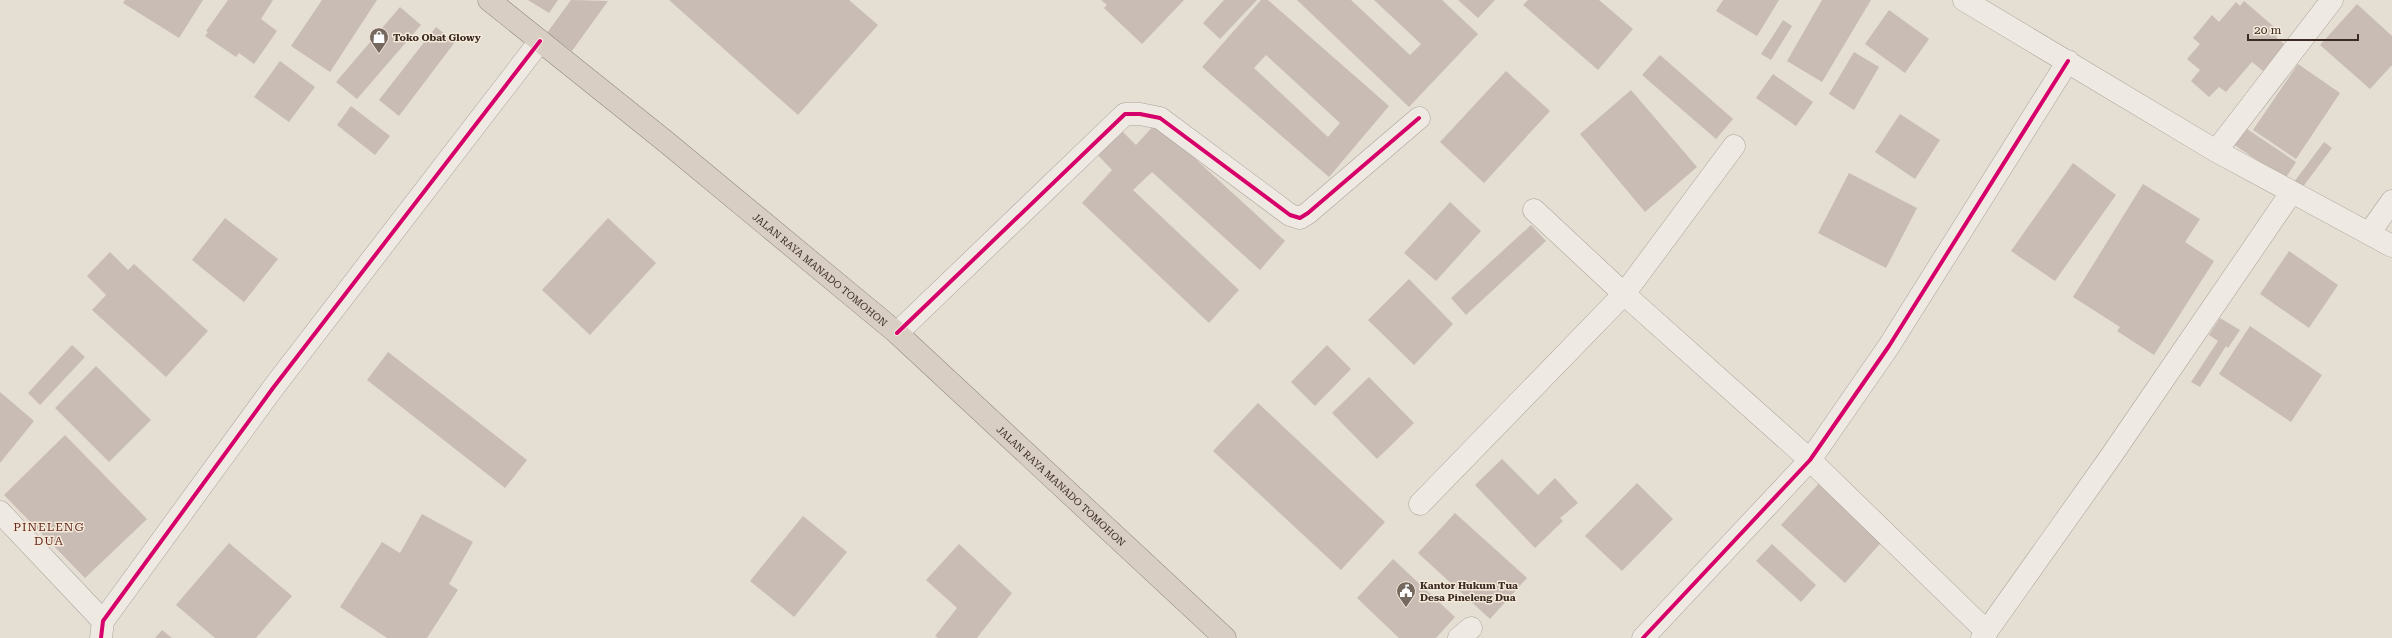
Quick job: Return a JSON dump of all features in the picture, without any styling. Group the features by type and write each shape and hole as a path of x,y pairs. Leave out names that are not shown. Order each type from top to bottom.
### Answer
{"highway":[{"name":"JALAN RAYA MANADO TOMOHON","path":"488,0 897,333 1225,638"}],"street":[{"path":"1964,0 2216,151 2291,192 2370,232 2392,246"},
{"path":"2216,151 2332,0"},
{"path":"0,512 102,630 273,388 540,41"},
{"path":"1644,638 1810,460 1888,346 2068,61"},
{"path":"897,333 1125,114 1140,114 1160,118 1290,215 1300,218 1308,214 1418,118"},
{"path":"1420,504 1624,294 1734,146"},
{"path":"1534,210 1624,294 1810,460 1984,635 2291,192"},
{"path":"2370,232 2392,201"}],"building":[{"path":"125,0 203,0 179,38 123,3"},
{"path":"228,0 273,0 261,19 277,31 254,64 239,53 236,57 205,36 208,32 206,31"},
{"path":"322,0 377,0 330,72 291,46"},
{"path":"528,0 558,0 549,13"},
{"path":"571,0 608,1 572,51 547,33"},
{"path":"669,0 849,0 878,25 798,115"},
{"path":"1101,0 1184,0 1142,44 1104,8 1107,5"},
{"path":"1224,0 1257,0 1220,39 1203,23"},
{"path":"1261,0 1268,0 1389,106 1329,177 1202,67","holes":["1266,55 1340,123 1328,137 1254,68"]},
{"path":"1297,0 1351,0 1410,55 1421,44 1374,0 1442,0 1478,34 1409,107"},
{"path":"1458,0 1495,0 1478,18"},
{"path":"1528,0 1599,0 1633,29 1598,70 1523,5"},
{"path":"1723,0 1779,0 1757,36 1716,11"},
{"path":"1822,0 1871,0 1822,82 1787,61"},
{"path":"2244,1 2280,32 2276,37 2286,46 2263,71 2252,62 2226,92 2219,87 2209,97 2191,81 2200,70 2187,59 2200,44 2193,38 2212,15 2219,22 2236,2 2240,6"},
{"path":"2357,4 2392,36 2392,65 2370,89 2320,45"},
{"name":"Toko Obat Glowy","path":"400,7 421,25 357,99 336,82"},
{"path":"1889,10 1929,39 1905,73 1865,44"},
{"path":"1783,20 1792,26 1771,60 1761,54"},
{"path":"436,27 455,42 399,116 379,100"},
{"path":"1854,52 1879,67 1854,110 1829,94"},
{"path":"1660,55 1733,119 1716,139 1642,75"},
{"path":"280,61 315,87 289,122 254,97"},
{"path":"2298,64 2340,93 2296,159 2253,130"},
{"path":"1506,71 1550,111 1484,183 1440,142"},
{"path":"1773,74 1813,102 1796,126 1756,98"},
{"path":"1631,90 1697,167 1645,212 1580,134"},
{"path":"351,106 390,136 375,155 337,125"},
{"path":"1900,114 1940,140 1915,179 1875,152"},
{"path":"1156,123 1285,241 1260,270 1152,172 1133,190 1239,290 1209,323 1082,203 1112,170 1096,153 1121,130 1136,145"},
{"path":"2241,125 2296,162 2285,179 2230,142"},
{"path":"2324,142 2332,148 2302,188 2294,182"},
{"path":"2073,163 2116,195 2055,281 2011,251"},
{"path":"1849,173 1917,208 1886,268 1818,233"},
{"path":"2143,184 2200,219 2185,242 2214,261 2154,355 2117,331 2120,327 2073,297"},
{"path":"1450,202 1481,231 1436,281 1404,253"},
{"path":"225,218 278,259 244,302 192,260"},
{"path":"608,218 656,263 590,335 542,290"},
{"path":"1531,225 1546,241 1466,315 1451,298"},
{"path":"2289,251 2338,285 2309,328 2260,294"},
{"path":"110,252 128,270 134,264 208,331 166,377 92,310 106,295 87,276"},
{"path":"1409,279 1453,324 1414,365 1368,320"},
{"path":"2220,318 2240,330 2228,348 2226,346 2200,387 2191,382 2218,341 2209,335"},
{"path":"2250,326 2322,375 2291,422 2219,374"},
{"path":"72,345 85,357 40,405 28,393"},
{"path":"1327,345 1351,369 1315,406 1291,382"},
{"path":"388,352 527,460 505,488 367,380"},
{"path":"96,366 151,420 109,462 55,408"},
{"path":"1369,377 1414,423 1377,459 1332,413"},
{"path":"0,392 34,421 0,463"},
{"path":"1258,403 1385,522 1341,570 1213,451"},
{"path":"65,435 147,519 85,578 4,495"},
{"path":"1502,459 1538,495 1555,478 1578,503 1560,518 1563,521 1535,548 1475,485"},
{"path":"1823,479 1887,536 1845,583 1781,525"},
{"path":"1637,483 1673,519 1622,571 1585,536"},
{"path":"1455,513 1527,578 1490,619 1418,553"},
{"path":"422,514 473,542 449,584 458,590 427,638 387,638 340,607 382,542 400,553"},
{"path":"803,516 847,552 794,617 750,581"},
{"path":"229,543 292,596 256,638 215,638 176,605"},
{"path":"959,544 1012,593 977,638 938,638 935,636 957,608 926,580"},
{"path":"1772,544 1816,585 1801,602 1756,561"},
{"name":"Kantor Hukum Tua Desa Pineleng Dua","path":"1393,559 1455,617 1436,638 1399,638 1357,598"},
{"path":"162,630 172,638 155,638"}],"cycle path":[{"path":"101,638 103,621 273,388 540,41"},
{"path":"1643,638 1810,460 1889,346 2068,61"},
{"path":"897,333 1125,114 1140,114 1160,118 1290,215 1300,218 1308,213 1419,118"}],"place":[{"name":"Toko Obat Glowy","path":"379,54"},
{"name":"Kantor Hukum Tua Desa Pineleng Dua","path":"1406,608"}],"district":[{"name":"PINELENG DUA","path":"49,534"}]}
